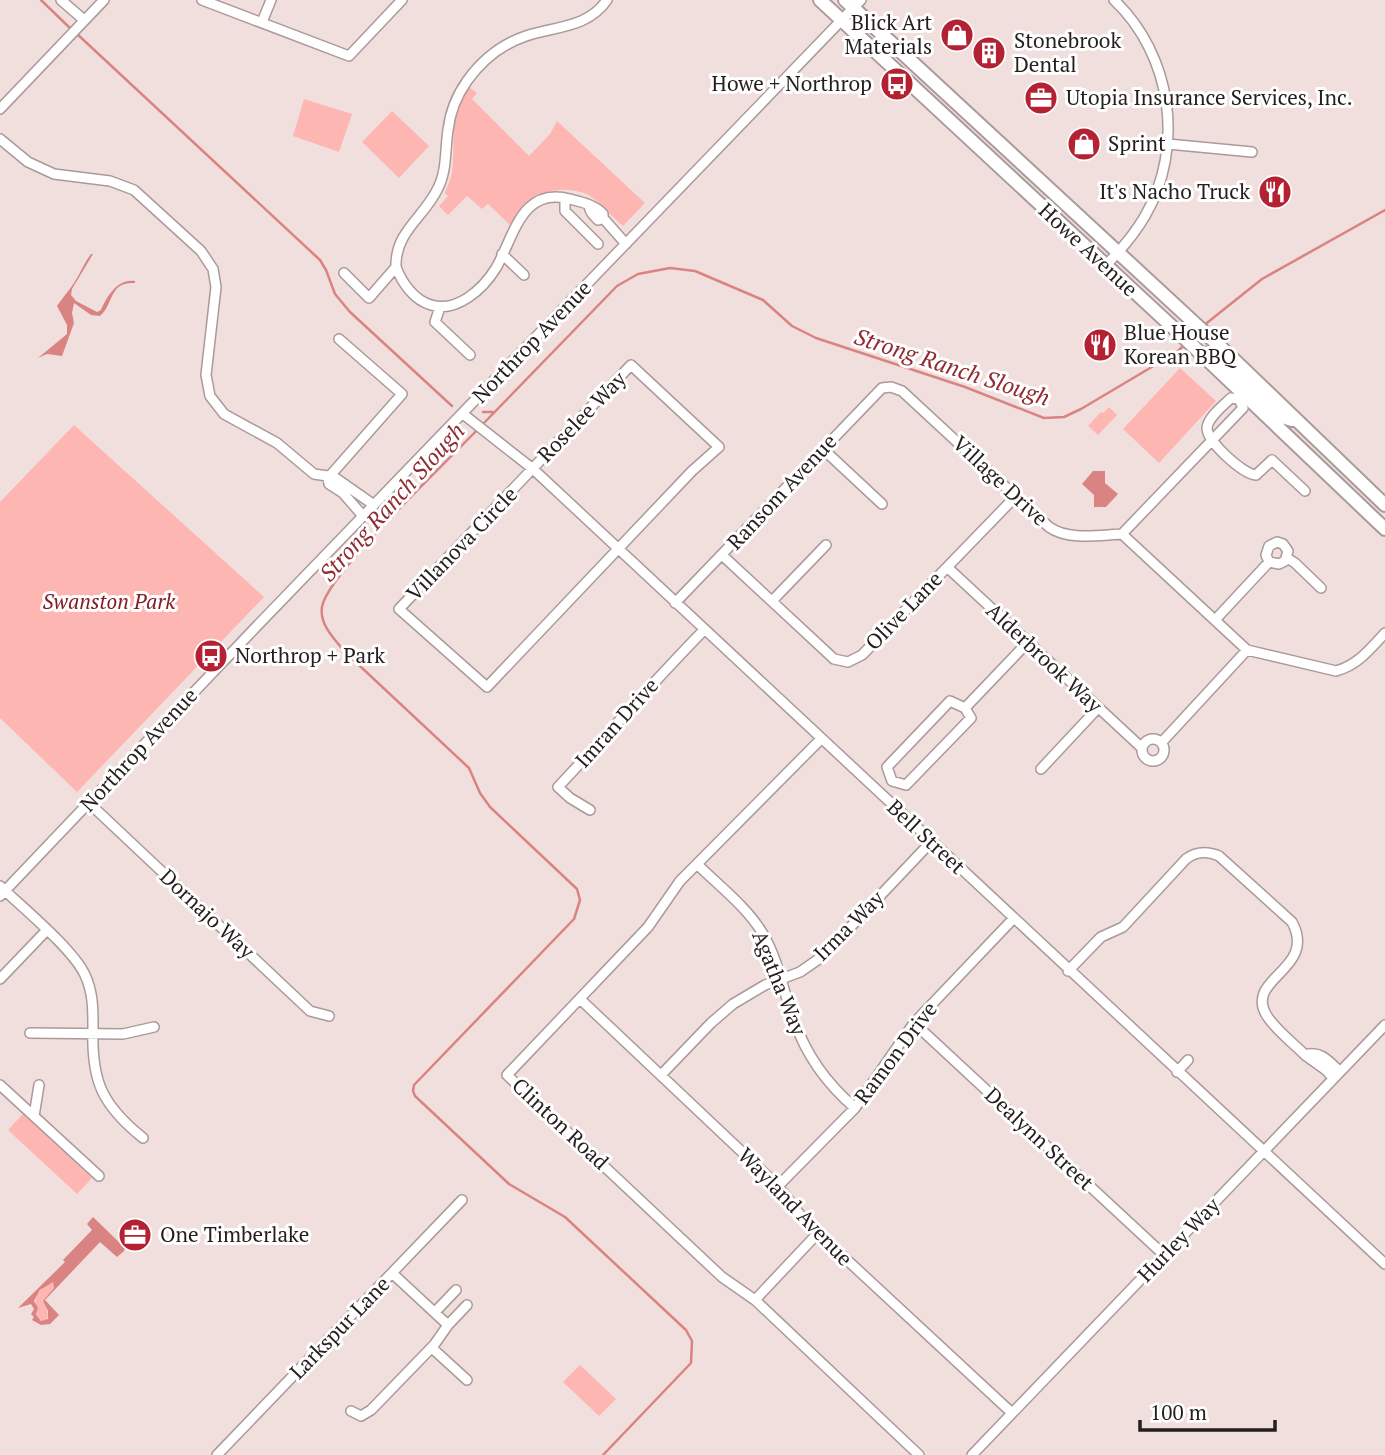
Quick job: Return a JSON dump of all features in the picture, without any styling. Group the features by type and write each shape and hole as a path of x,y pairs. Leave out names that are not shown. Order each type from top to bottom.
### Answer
{"main road":[{"name":"Howe Avenue","path":"820,0 1385,529"},
{"name":"Howe Avenue","path":"853,3 1208,335 1385,505"},
{"path":"1197,351 1213,353 1245,383 1256,387 1260,385"},
{"path":"1241,397 1248,392 1255,393 1279,416 1296,421"}],"street":[{"path":"61,0 78,27"},
{"path":"0,109 104,0"},
{"path":"202,0 349,56 402,0"},
{"path":"262,22 271,0"},
{"path":"607,0 585,20 511,42 476,69 466,82 451,114 439,188 402,237 396,253 396,267 413,294 426,303 440,307 454,305 470,296 491,275 518,220 531,206 545,199 565,198 595,206 626,244"},
{"path":"1105,266 1135,232 1154,200 1165,165 1168,144 1168,107 1159,69 1136,25 1114,0"},
{"name":"Northrop Avenue","path":"2,891 842,20 853,3"},
{"path":"0,139 28,162 54,174 110,181 134,190 201,251 213,269 216,287 206,375 210,396 224,414 277,443 314,474 334,477 363,516"},
{"path":"1168,144 1252,152"},
{"path":"565,198 565,211 598,244"},
{"path":"502,254 524,275"},
{"path":"344,273 369,298 396,267"},
{"path":"440,307 435,322 470,355"},
{"path":"328,478 402,394 339,339"},
{"name":"Roselee Way","path":"533,470 631,365 719,447 692,471 617,549"},
{"name":"Ransom Avenue","path":"676,603 878,390 891,387"},
{"name":"Village Drive","path":"891,387 906,394 1049,527 1061,534 1073,536 1122,534"},
{"path":"1305,491 1272,460 1256,475 1248,474 1211,440 1207,430 1210,420 1231,398 1241,397 1243,408 1211,440 1122,534 1247,650 1336,671 1356,663 1385,633"},
{"name":"Bell Street","path":"463,414 518,456 1385,1265"},
{"path":"822,449 882,505"},
{"name":"Villanova Circle","path":"533,470 399,609 487,687 617,549"},
{"path":"346,490 374,505"},
{"name":"Olive Lane","path":"722,555 834,659 848,662 862,655 1016,496"},
{"path":"1274,543 1285,546 1288,551 1287,558 1279,564 1269,562 1266,551 1274,543"},
{"path":"772,601 826,545"},
{"path":"1287,558 1321,588"},
{"path":"1215,620 1269,562"},
{"name":"Alderbrook Way","path":"947,567 1142,748"},
{"name":"Imran Drive","path":"590,810 558,787 704,630"},
{"path":"965,708 1028,642"},
{"path":"1162,742 1247,650"},
{"path":"950,701 965,708 971,718 906,785 892,781 887,767 950,701"},
{"path":"1041,769 1098,708"},
{"path":"1152,738 1162,742 1164,753 1157,761 1146,759 1142,748 1145,742 1152,738"},
{"name":"Clinton Road","path":"821,739 680,881 648,927 507,1075 722,1277 755,1300 919,1455"},
{"path":"880,794 892,781"},
{"name":"Dornajo Way","path":"89,803 310,1010 329,1017"},
{"name":"Irma Way","path":"661,1075 733,1004 748,993 800,972 823,956 931,842"},
{"path":"1068,971 1101,937 1123,927 1186,859 1196,853 1219,856 1292,922 1297,931 1296,953 1292,961 1265,987 1262,999 1267,1017 1305,1055 1319,1054 1336,1074"},
{"name":"Agatha Way","path":"697,864 755,922 769,946 793,1020 811,1056 835,1089 855,1108"},
{"path":"2,891 75,959 86,976 93,1001 94,1069 106,1100 122,1122 143,1138"},
{"name":"Ramon Drive","path":"778,1186 855,1108 914,1024 1013,919"},
{"path":"0,979 46,931"},
{"name":"Wayland Avenue","path":"580,999 778,1186 818,1233 1012,1413"},
{"name":"Dealynn Street","path":"914,1024 1164,1255"},
{"name":"Hurley Way","path":"972,1455 1385,1025"},
{"path":"30,1033 130,1034 154,1027"},
{"path":"1177,1072 1188,1060"},
{"path":"0,1085 99,1176"},
{"path":"34,1116 39,1085"},
{"name":"Larkspur Lane","path":"217,1455 462,1200"},
{"path":"755,1300 818,1233"},
{"path":"392,1273 448,1325"},
{"path":"435,1312 456,1290"},
{"path":"351,1411 358,1415 368,1413 432,1348 448,1325 467,1305"},
{"path":"432,1348 467,1380"}],"green space":[{"path":"469,87 477,93 472,99 529,156 550,134 557,121 645,203 623,226 590,196 569,190 550,192 534,198 510,225 488,204 482,209 467,196 448,215 439,206 448,196 445,193 452,172 455,117 462,96"},
{"path":"304,99 352,114 339,152 293,136"},
{"path":"392,111 429,146 399,178 362,142"},
{"path":"1180,368 1216,401 1159,463 1123,429"},
{"path":"1109,407 1117,415 1098,435 1088,426"},
{"name":"Swanston Park","path":"74,425 264,597 77,792 0,718 0,502"},
{"path":"23,1114 92,1178 77,1194 8,1130"},
{"path":"53,1282 54,1288 43,1302 47,1320 42,1321 36,1310 36,1298 42,1288"},
{"path":"580,1365 616,1399 599,1416 563,1382"}],"shaded area":[{"path":"91,254 72,289 71,295 76,301 97,312 118,285 129,281 135,283 127,283 116,289 100,316 91,315 74,303 74,323 62,356 47,354 38,358 67,334 67,325 57,306"},
{"path":"1093,471 1105,471 1105,483 1118,494 1106,507 1094,507 1094,495 1082,484"},
{"path":"93,1217 125,1248 124,1251 117,1257 100,1242 45,1300 59,1315 50,1324 41,1325 32,1320 34,1309 31,1304 18,1308 65,1262 63,1260 92,1230 87,1224","holes":["53,1282 54,1288 43,1301 48,1311 48,1319 41,1321 36,1314 38,1308 34,1301 40,1290"]}],"waterway":[{"path":"41,0 71,29"},
{"path":"76,33 320,260 335,294 350,312 452,406"},
{"name":"Strong Ranch Slough","path":"1203,326 1262,279 1385,210"},
{"name":"Strong Ranch Slough","path":"482,425 617,286 638,274 670,268 695,271 763,300 792,326 816,338 965,387 1044,418 1064,417 1081,409 1177,352 1185,344"},
{"path":"483,412 493,412"},
{"name":"Strong Ranch Slough","path":"477,430 390,518 344,570 329,591 322,614 329,632 346,653 469,768 480,793 490,807 577,889 580,900 574,919 414,1085 413,1091 415,1096 509,1184 565,1217 686,1330 692,1341 691,1363 603,1455"}],"place":[{"name":"Blick Art Materials","path":"957,35"},
{"name":"Stonebrook Dental","path":"989,53"},
{"name":"Howe + Northrop","path":"897,84"},
{"name":"Utopia Insurance Services, Inc.","path":"1041,98"},
{"name":"Sprint","path":"1084,144"},
{"name":"It's Nacho Truck","path":"1275,192"},
{"name":"Blue House Korean BBQ","path":"1100,345"},
{"name":"Northrop + Park","path":"211,656"},
{"name":"One Timberlake","path":"135,1235"}]}
